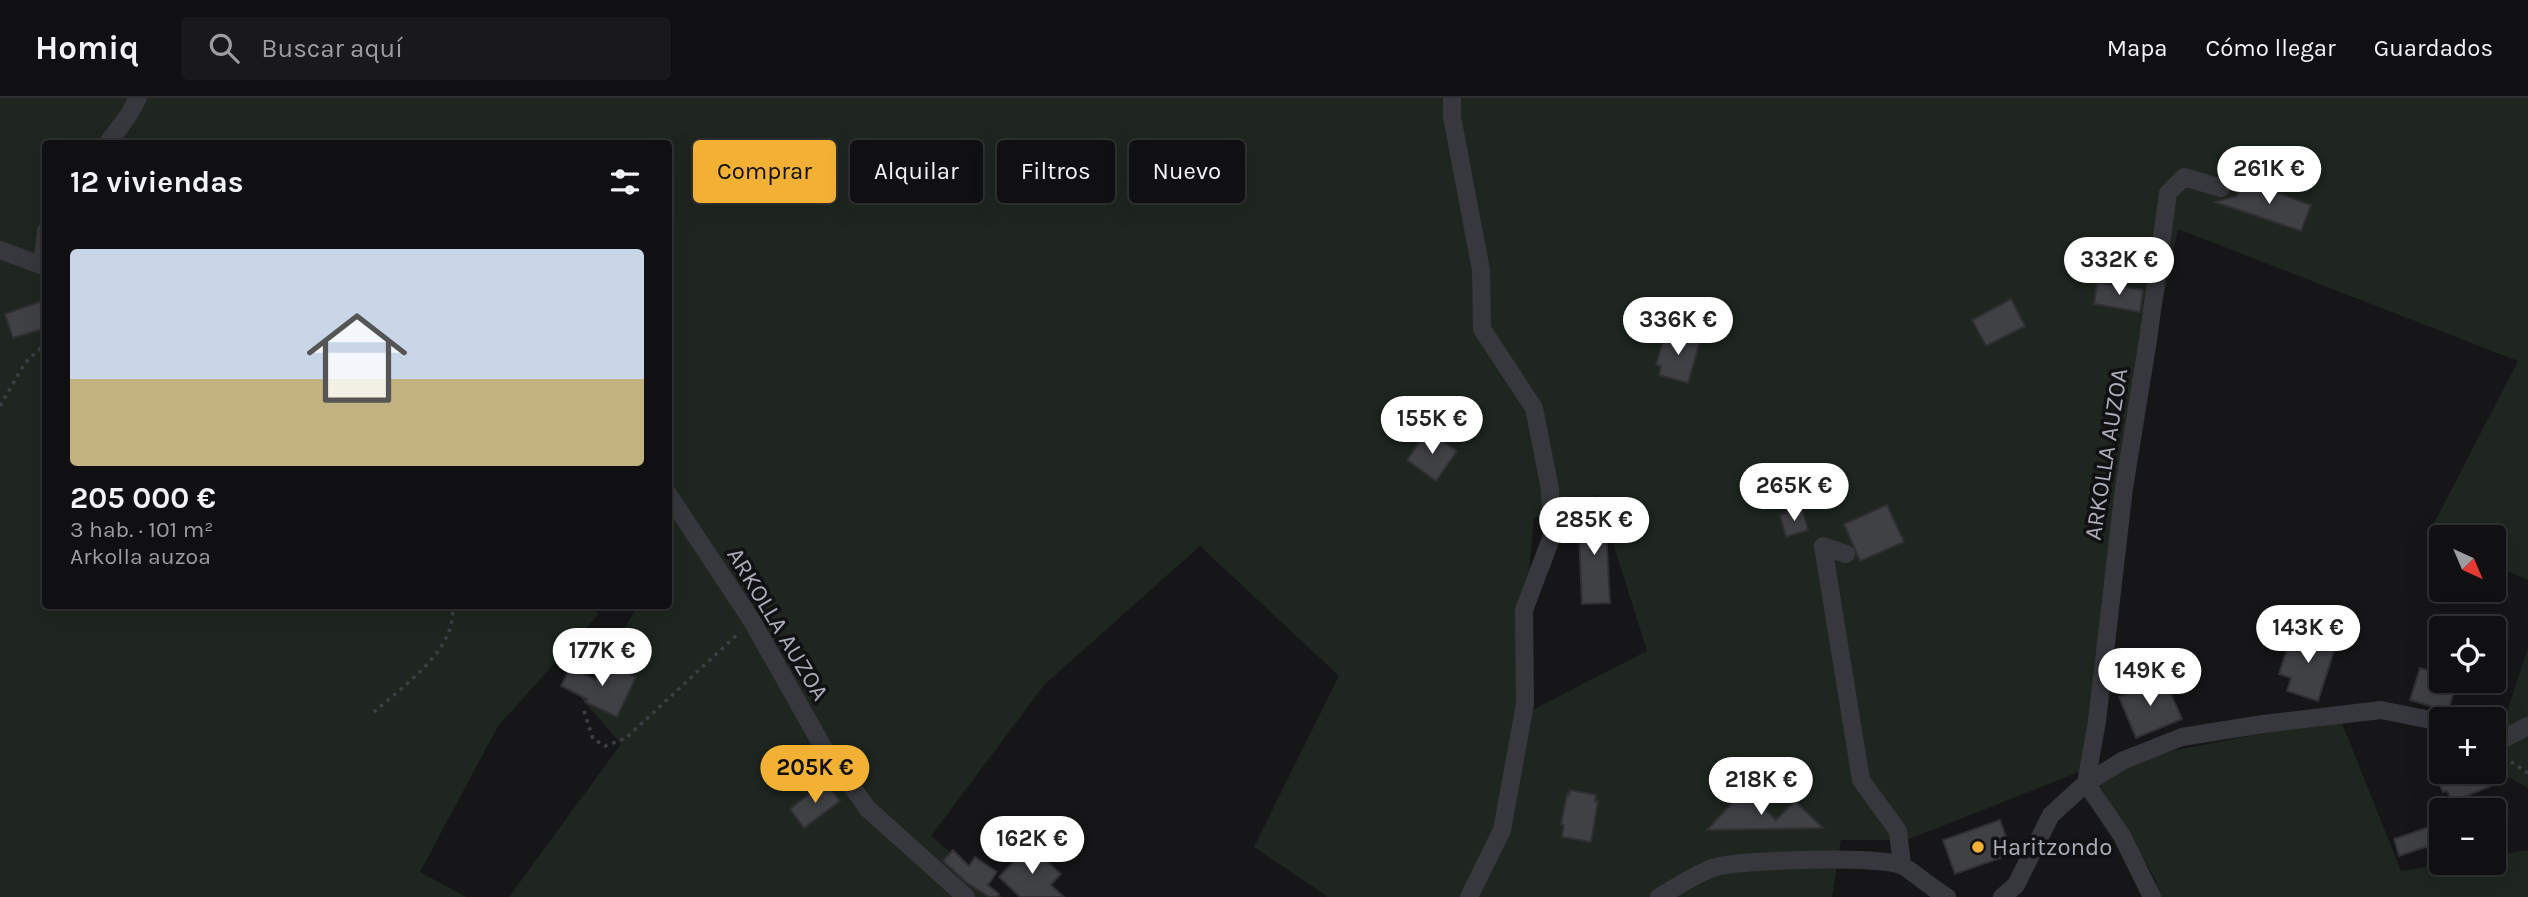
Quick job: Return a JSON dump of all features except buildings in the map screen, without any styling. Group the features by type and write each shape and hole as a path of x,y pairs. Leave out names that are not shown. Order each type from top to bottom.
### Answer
{"street":[{"path":"110,140 138,98"},
{"path":"1452,98 1452,117 1481,270 1482,329 1534,408 1550,489 1552,536 1524,610 1525,704 1502,830 1469,897"},
{"name":"ARKOLLA AUZOA","path":"2086,783 2097,721 2124,488 2168,193 2185,177 2221,188"},
{"path":"0,250 42,265"},
{"name":"ARKOLLA AUZOA","path":"672,500 752,621 823,747 868,809 966,897"},
{"path":"1846,554 1824,546 1853,737 1861,780 1898,831 1902,865"},
{"path":"2002,897 2016,885 2051,815 2086,783 2124,760 2182,737 2263,723 2381,710 2429,718"},
{"path":"2506,738 2528,726"},
{"path":"2086,783 2122,836 2152,897"},
{"path":"1659,897 1715,867 1780,860 1841,860 1902,865 1947,897"}],"path":[{"path":"0,406 25,363 42,346"},
{"path":"374,712 424,667 448,636 453,609"},
{"path":"584,710 593,738 605,746 626,738 752,621"},
{"path":"2506,758 2528,773"}],"shaded area":[{"path":"0,98 2528,98 2528,580 2506,570 2506,525 2433,525 2518,361 2178,229 2134,438 2089,767 2340,718 2401,871 2429,867 2429,875 2506,875 2506,853 2528,850 2528,897 2144,897 2157,882 2089,768 1907,840 1841,840 1832,897 1328,897 1254,847 1339,676 1200,546 1044,685 931,836 1002,897 509,897 621,744 581,698 636,609 672,609 672,140 42,140 42,609 594,609 599,614 498,726 420,872 466,897 0,897","holes":["1598,495 1647,651 1515,719 1534,518"]},
{"path":"2528,648 2528,788 2506,776 2506,715"}],"place":[{"name":"Haritzondo","path":"1978,847"}]}
